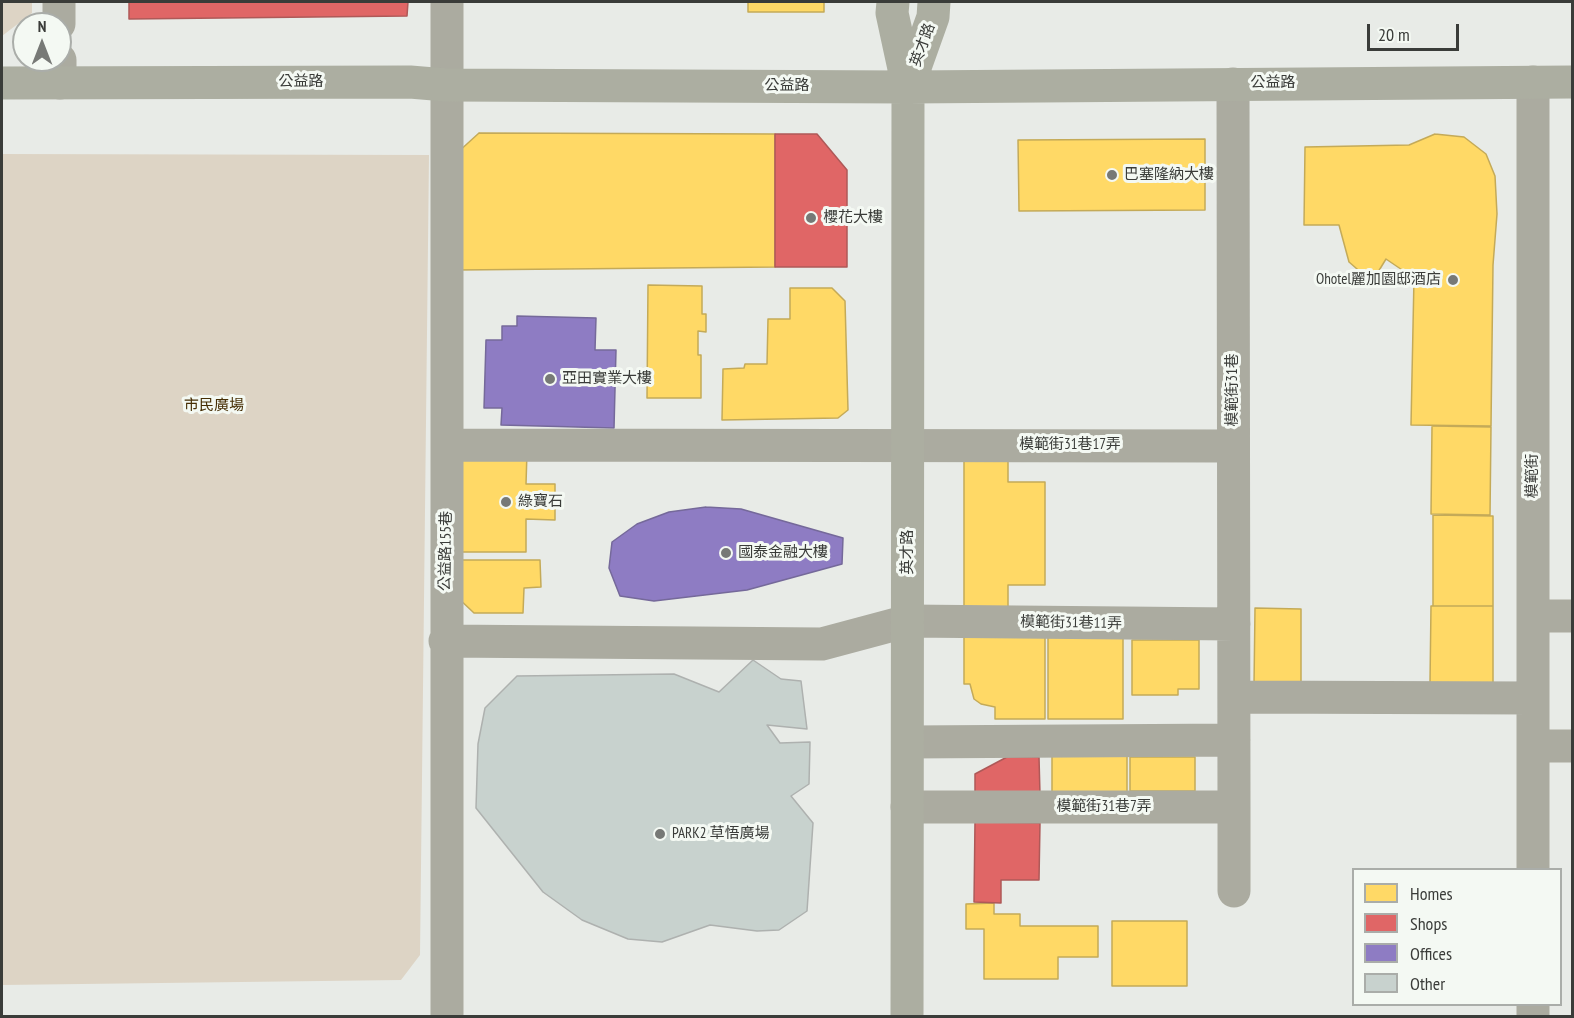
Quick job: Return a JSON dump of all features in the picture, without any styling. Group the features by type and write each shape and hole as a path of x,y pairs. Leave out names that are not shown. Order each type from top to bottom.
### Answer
{"main road":[{"name":"英才路","path":"893,2 892,13 908,87 907,1017"},
{"name":"英才路","path":"908,87 933,16 934,2"},
{"name":"公益路","path":"72,71 446,85 908,87 1572,82"},
{"name":"公益路","path":"2,83 55,72"}],"street":[{"name":"公益路155巷","path":"447,2 445,641 447,671 447,1017"},
{"name":"模範街","path":"1533,82 1533,868"},
{"name":"模範街31巷","path":"1233,84 1234,740"},
{"name":"模範街31巷17弄","path":"447,445 1233,446"},
{"path":"1533,616 1572,616"},
{"name":"模範街31巷11弄","path":"445,641 822,644 908,621 1233,624"},
{"path":"1233,697 1533,698"},
{"path":"908,742 1234,740 1234,891"},
{"path":"1533,746 1572,746"},
{"name":"模範街31巷7弄","path":"907,807 1234,807"}],"green space":[{"path":"2,2 32,2 32,12 12,12 12,28 2,36"},
{"name":"市民廣場","path":"2,154 429,155 420,955 401,980 2,985"}],"building: Homes":[{"path":"748,2 824,2 824,12 748,12"},
{"path":"479,133 775,134 775,267 457,270 457,153"},
{"name":"Ohotel麗加園邸酒店","path":"1435,134 1464,137 1486,154 1495,176 1497,214 1493,265 1491,426 1411,425 1414,278 1386,259 1372,282 1349,262 1339,225 1304,225 1305,147 1409,145"},
{"name":"巴塞隆納大樓","path":"1205,139 1205,210 1019,211 1018,140"},
{"path":"648,285 702,286 702,314 706,314 706,332 698,331 698,355 701,355 701,398 647,398"},
{"path":"790,288 832,288 845,301 848,410 838,418 722,420 723,369 744,368 745,364 767,364 768,319 790,319"},
{"path":"1432,426 1491,427 1490,515 1431,514"},
{"name":"綠寶石","path":"458,452 527,452 526,484 555,484 555,520 526,519 526,552 457,552"},
{"path":"964,458 1008,458 1008,482 1045,482 1045,585 1008,585 1008,612 964,612"},
{"path":"1433,515 1493,516 1493,606 1433,606"},
{"path":"456,560 540,560 541,587 524,588 523,613 474,613 456,596"},
{"path":"1431,606 1493,606 1493,684 1430,683"},
{"path":"1255,608 1301,609 1301,686 1254,686"},
{"path":"1048,632 1123,632 1123,719 1048,719"},
{"path":"964,635 1045,636 1045,719 995,719 995,707 981,704 974,699 970,684 964,684"},
{"path":"1132,640 1199,640 1199,689 1178,689 1178,695 1132,695"},
{"path":"1052,756 1127,756 1127,795 1052,795"},
{"path":"1130,757 1195,757 1195,791 1130,791"},
{"path":"994,903 994,914 1020,914 1020,926 1098,926 1098,957 1058,957 1058,979 984,979 984,929 966,929 966,904"},
{"path":"1112,921 1187,921 1187,986 1112,986"}],"building: Shops":[{"path":"129,2 408,2 407,16 129,19"},
{"name":"櫻花大樓","path":"775,134 817,134 847,170 847,267 775,267"},
{"path":"1007,757 1039,757 1040,795 975,795 975,774"},
{"path":"975,822 1040,823 1039,880 1001,880 1001,903 974,902"}],"building: Offices":[{"name":"亞田實業大樓","path":"517,316 596,318 595,350 616,350 614,428 501,425 502,408 484,408 486,340 502,340 502,326 517,326"},
{"name":"國泰金融大樓","path":"706,507 741,509 843,538 842,564 747,590 654,601 620,596 609,568 612,542 637,524 669,512"}],"building: Other":[{"path":"753,660 781,679 801,681 807,729 767,725 780,743 810,742 809,784 791,796 813,823 807,911 779,930 757,931 710,925 662,942 628,939 582,920 543,892 476,808 478,744 485,708 517,676 674,674 719,692"}],"place":[{"name":"巴塞隆納大樓","path":"1112,175"},
{"name":"櫻花大樓","path":"811,218"},
{"name":"Ohotel麗加園邸酒店","path":"1453,280"},
{"name":"亞田實業大樓","path":"550,379"},
{"name":"綠寶石","path":"506,502"},
{"name":"國泰金融大樓","path":"726,553"},
{"name":"PARK2 草悟廣場","path":"660,834"}]}
